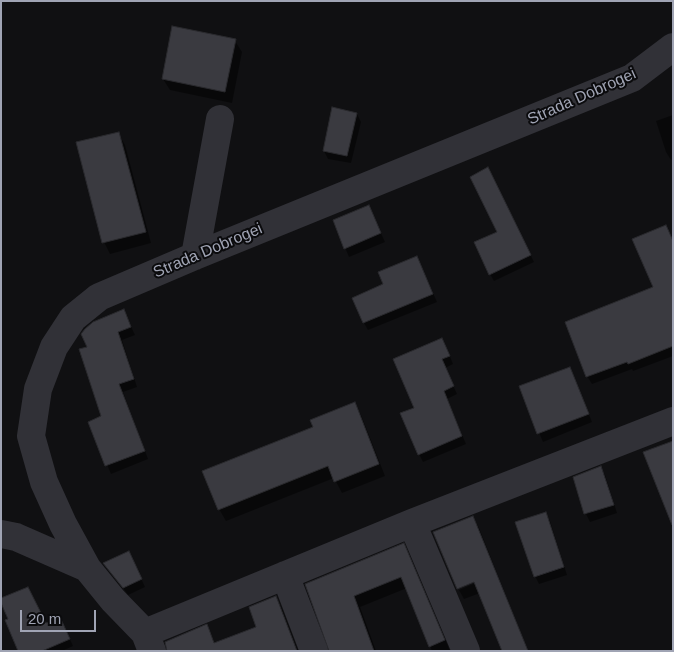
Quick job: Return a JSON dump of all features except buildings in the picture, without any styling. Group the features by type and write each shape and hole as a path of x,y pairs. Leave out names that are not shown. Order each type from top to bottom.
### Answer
{"street":[{"name":"Strada Dobrogei","path":"673,47 632,78 99,297 73,318 54,348 38,389 30,436 44,482 63,524 87,568 149,642 285,575 673,421"},
{"path":"195,256 220,119"},
{"path":"412,524 466,651"},
{"path":"1,534 16,538 87,568"},
{"path":"285,575 314,651"}]}
